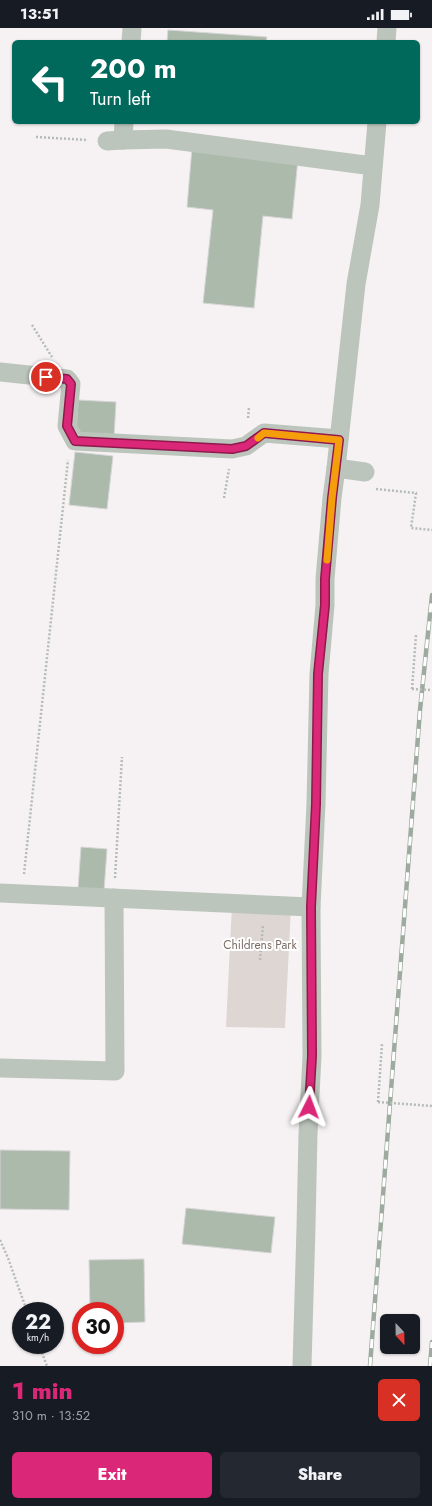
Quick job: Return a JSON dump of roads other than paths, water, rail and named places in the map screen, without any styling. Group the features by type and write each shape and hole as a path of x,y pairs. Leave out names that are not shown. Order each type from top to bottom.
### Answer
{"street":[{"path":"131,40 132,28"},
{"path":"386,40 387,28"},
{"path":"302,1366 308,1134 312,1056 311,907 316,804 318,674 325,605 325,579 332,498 356,284 370,205 377,124"},
{"path":"118,134 373,166"},
{"path":"0,372 67,379 71,384 67,426 75,441 232,449 246,446 264,433 339,440"},
{"path":"336,468 365,472"},
{"path":"0,893 311,907"},
{"path":"0,1068 115,1071 114,898"}],"railway":[{"path":"370,1366 420,710 432,595"},
{"path":"430,1366 432,1342"}],"park label":[{"name":"Childrens Park","path":"260,945"}]}
